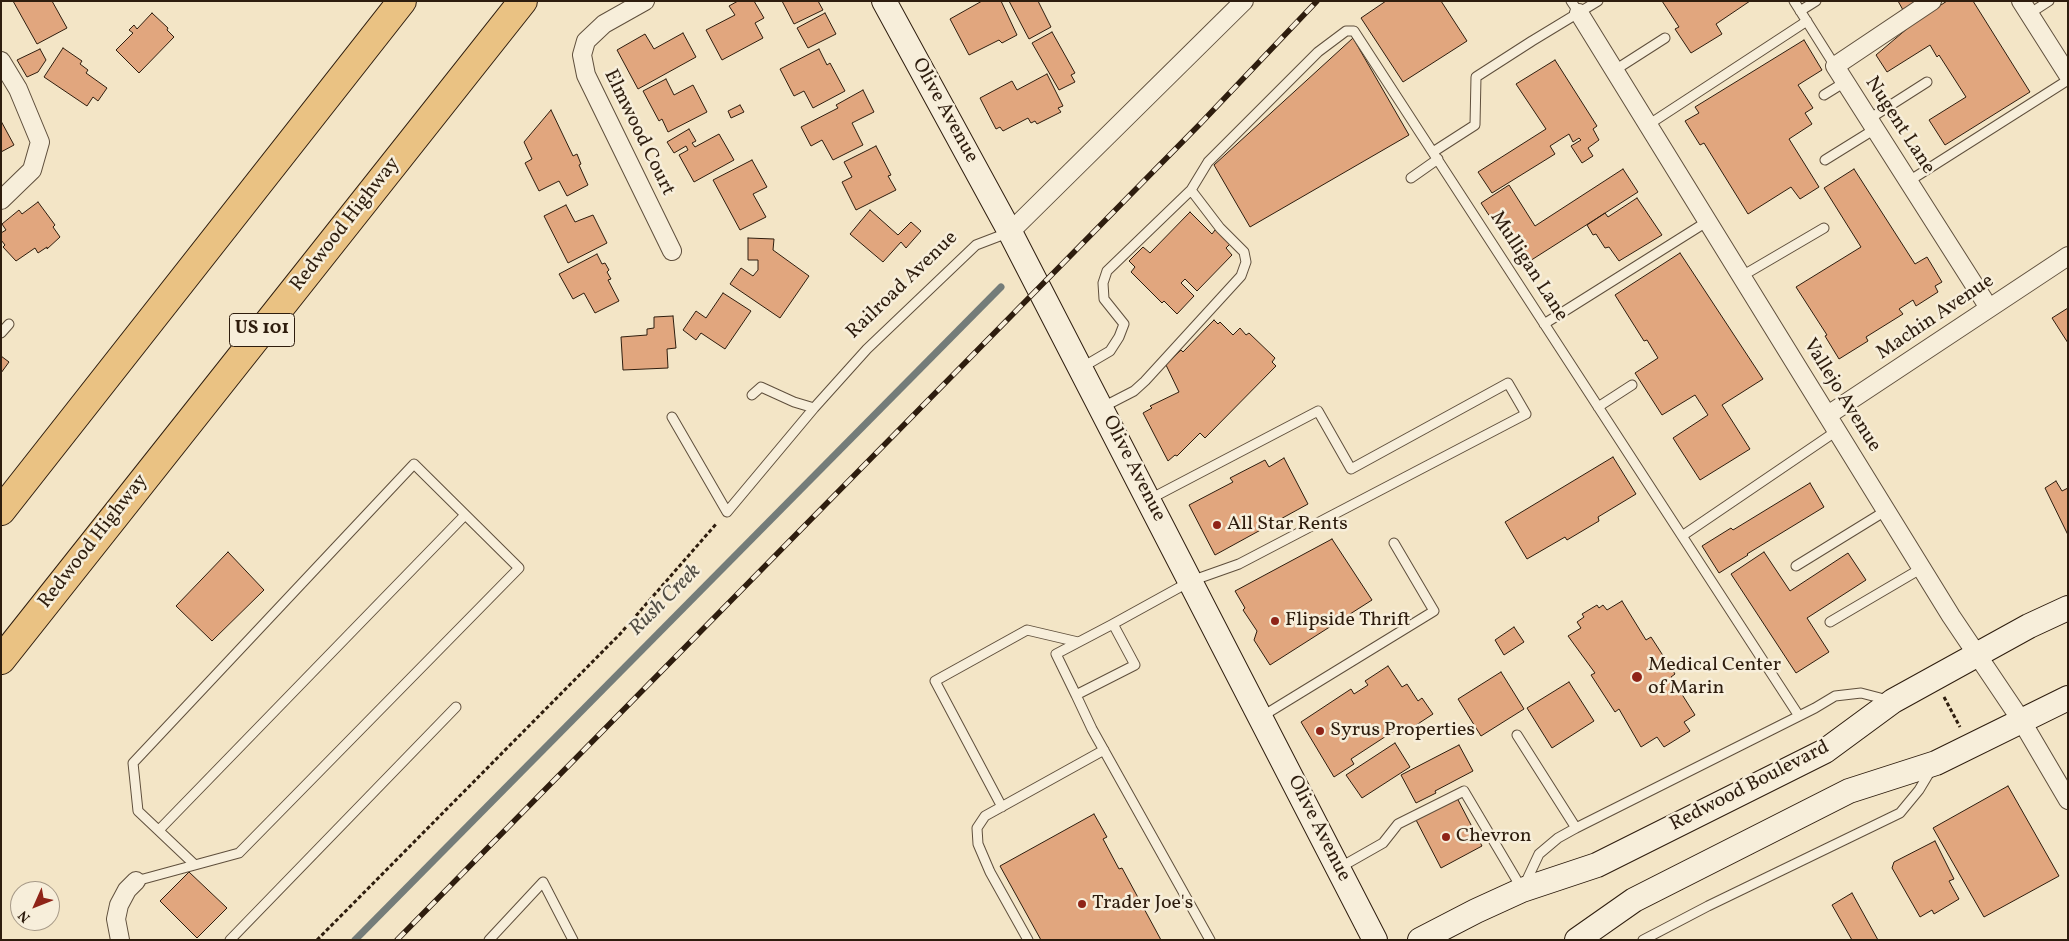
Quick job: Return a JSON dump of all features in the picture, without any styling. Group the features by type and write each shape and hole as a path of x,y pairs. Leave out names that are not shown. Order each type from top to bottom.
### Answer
{"highway":[{"path":"1,510 402,1"},
{"name":"Redwood Highway","path":"1,660 523,1"}],"main road":[{"name":"Olive Avenue","path":"884,1 1010,232 1375,940"},
{"name":"Redwood Boulevard","path":"1420,940 1522,890 1597,865 1825,751 1893,701 2029,626 2068,608"},
{"path":"1577,940 1634,900 1848,791 1936,762 2068,698"}],"street":[{"name":"Elmwood Court","path":"645,1 604,24 586,41 582,55 586,75 672,251"},
{"name":"Railroad Avenue","path":"1010,232 1244,1"},
{"path":"1835,66 1932,1"},
{"name":"Vallejo Avenue","path":"1575,7 1833,422 1951,616 2021,720 2068,800"},
{"path":"2025,8 2068,76"},
{"path":"1,61 18,89 40,142 32,170 1,200"},
{"name":"Nugent Lane","path":"1835,66 1989,308"},
{"name":"Machin Avenue","path":"1833,422 1989,308 2068,256"},
{"path":"120,940 116,919 119,905 127,890 136,881"}],"lane":[{"path":"1411,178 1475,125 1476,77 1532,41 1575,7 1598,1"},
{"path":"1794,1 1835,66"},
{"path":"1800,11 1816,1"},
{"path":"2025,8 2049,1"},
{"path":"1648,124 1807,21"},
{"name":"Mulligan Lane","path":"1191,190 1208,162 1318,52 1346,31 1354,31 1358,34 1799,716"},
{"path":"1615,70 1665,38"},
{"path":"1908,181 2068,80"},
{"path":"1824,95 1845,82"},
{"path":"1825,160 1927,82"},
{"path":"1080,368 1110,351 1119,338 1124,324 1104,299 1103,283 1107,272 1191,190 1220,228 1244,252 1246,262 1241,276 1145,381 1134,391 1101,408"},
{"path":"1544,324 1708,221"},
{"path":"1742,276 1824,228"},
{"name":"Railroad Avenue","path":"727,512 814,408 867,349 976,245 1010,232"},
{"path":"1,333 10,324"},
{"path":"1148,500 1318,411 1351,469 1508,383 1526,414 1239,564 1191,581 1056,654 1104,750 1210,940"},
{"path":"1598,407 1632,385"},
{"path":"752,395 761,387 794,402 814,408"},
{"path":"672,416 727,512"},
{"path":"1682,536 1833,422"},
{"path":"136,881 195,865 239,853 519,568 414,464 133,764 138,811 195,865"},
{"path":"1796,566 1887,510"},
{"path":"159,830 465,515"},
{"path":"1261,717 1434,611 1394,543"},
{"path":"1830,622 1922,568"},
{"path":"1076,695 1135,665 1113,624"},
{"path":"1002,807 934,681 1027,630 1078,642"},
{"path":"1522,890 1539,854 1558,838 1835,696 1862,693 1893,701"},
{"path":"230,940 456,707"},
{"path":"1517,735 1576,828"},
{"path":"1028,940 990,872 978,844 977,828 985,816 1104,750"},
{"path":"1643,940 1708,906 1900,813 1919,790 1936,762"},
{"path":"1339,868 1382,843 1398,824 1464,791 1522,890"},
{"path":"489,940 544,882 573,940"}],"path":[{"path":"318,940 620,634 727,512"},
{"path":"1942,693 1962,732"}],"building":[{"path":"13,1 52,1 67,28 37,44"},
{"path":"738,1 754,1 764,18 755,23 763,38 722,60 706,30 735,15 729,6"},
{"path":"782,1 818,1 823,10 794,24"},
{"path":"982,1 1001,1 1017,35 1002,43 999,40 969,55 950,19"},
{"path":"1009,1 1038,1 1051,27 1029,39"},
{"path":"1386,1 1441,1 1467,41 1403,82 1361,18"},
{"path":"1662,1 1750,1 1716,24 1722,34 1691,53 1675,29 1679,27"},
{"path":"1898,1 1917,1 1903,10"},
{"path":"1947,1 1973,1 2030,92 1945,145 1929,120 1966,97 1939,55 1937,57 1930,45 1887,72 1876,55 1915,22"},
{"path":"152,13 168,28 167,30 174,37 139,73 116,50 133,33 129,30 134,25 137,29"},
{"path":"825,13 836,34 808,48 797,28"},
{"path":"1052,32 1075,73 1071,75 1075,82 1059,90 1032,43"},
{"path":"683,33 696,57 638,89 617,50 645,34 654,49"},
{"path":"1353,38 1409,135 1250,227 1214,165"},
{"path":"1804,40 1822,70 1798,85 1813,108 1805,113 1812,124 1789,139 1819,187 1800,199 1791,187 1748,214 1704,143 1700,145 1685,121 1699,113 1695,107"},
{"path":"63,48 82,61 80,64 88,70 86,73 107,88 98,101 93,97 87,106 44,77"},
{"path":"40,49 46,60 38,72 27,77 17,60"},
{"path":"819,49 827,65 830,63 845,91 813,108 804,91 794,96 780,69"},
{"path":"1555,60 1597,126 1593,129 1599,140 1588,148 1593,156 1582,163 1571,146 1581,140 1579,138 1573,142 1569,134 1550,146 1555,154 1492,193 1478,172 1546,129 1516,84"},
{"path":"1047,74 1063,106 1058,108 1061,112 1037,124 1035,121 1031,123 1028,118 1003,131 1000,127 996,129 980,98 1012,81 1017,90"},
{"path":"666,79 674,95 693,85 707,112 668,132 662,119 659,121 643,91"},
{"path":"863,90 874,112 852,123 863,145 833,160 822,140 811,146 801,127 838,108 836,105"},
{"path":"740,105 744,112 731,118 728,111"},
{"path":"551,110 573,156 577,154 581,164 579,165 588,185 567,196 559,181 539,191 525,163 532,159 524,142"},
{"path":"1,121 14,145 1,152"},
{"path":"689,129 696,141 692,143 695,147 719,134 734,160 694,182 679,155 688,150 686,146 674,153 667,142"},
{"path":"876,146 891,175 888,176 896,190 856,210 842,182 852,177 844,162"},
{"path":"752,160 767,187 753,194 766,217 740,230 713,180"},
{"path":"1623,169 1638,192 1522,266 1481,203 1509,185 1535,226"},
{"path":"1854,169 1915,264 1927,257 1942,282 1935,286 1938,292 1916,306 1913,300 1899,309 1903,314 1866,337 1868,341 1839,359 1825,336 1827,335 1796,287 1861,247 1824,188"},
{"path":"1637,198 1662,235 1619,261 1609,247 1605,248 1596,234 1593,235 1587,225 1605,213 1608,217"},
{"path":"38,202 55,225 53,227 60,237 47,249 47,247 38,253 35,248 16,261 3,247 5,245 1,240 1,233 6,230 2,224 19,210 22,214"},
{"path":"566,205 575,222 593,215 607,243 568,263 544,216"},
{"path":"870,210 898,235 911,222 921,231 906,248 901,242 883,262 850,234"},
{"path":"1190,212 1212,234 1215,230 1230,244 1226,248 1232,255 1197,291 1185,279 1181,283 1194,296 1177,314 1164,301 1162,303 1131,272 1135,267 1129,261 1143,247 1150,253"},
{"path":"748,238 774,239 773,250 809,276 780,318 730,284 741,268 753,276 758,270 758,260 748,260"},
{"path":"1680,253 1763,379 1722,405 1750,449 1700,480 1673,438 1708,415 1695,395 1662,415 1635,373 1658,358 1647,340 1644,341 1615,295"},
{"path":"597,254 602,264 605,263 609,270 607,272 611,279 608,280 619,301 595,313 584,293 573,299 559,274"},
{"path":"723,293 751,311 725,349 701,333 696,340 683,330 696,311 706,318"},
{"path":"2068,308 2068,343 2052,318"},
{"path":"673,316 676,348 667,349 668,368 623,370 621,337 647,335 647,329 654,328 654,317"},
{"path":"1214,320 1218,324 1220,322 1233,335 1240,328 1246,335 1249,333 1275,358 1272,362 1276,366 1205,438 1200,433 1177,456 1175,455 1168,461 1143,413 1152,408 1150,406 1179,392 1166,365 1181,350 1183,352"},
{"path":"1,356 9,362 1,373"},
{"path":"1613,457 1636,494 1598,517 1599,521 1567,540 1565,537 1527,559 1505,522"},
{"path":"1284,458 1308,504 1215,555 1189,505 1233,482 1230,478 1265,460 1269,467"},
{"path":"2056,481 2062,491 2068,488 2068,535 2045,488"},
{"path":"1810,483 1824,507 1719,573 1702,546 1731,528 1733,530"},
{"path":"1332,539 1372,600 1270,665 1254,640 1257,631 1243,610 1245,608 1235,591"},
{"path":"228,552 264,590 212,641 176,606"},
{"path":"1764,552 1790,591 1848,553 1866,580 1807,618 1829,652 1796,673 1731,574"},
{"path":"1622,601 1646,640 1651,637 1675,674 1671,677 1695,715 1684,722 1690,731 1664,747 1657,737 1641,747 1619,709 1615,712 1591,675 1595,673 1568,636 1581,628 1577,622 1584,617 1582,614 1597,605 1599,608 1603,605 1607,610"},
{"path":"1514,627 1524,642 1504,655 1495,640"},
{"path":"1388,666 1402,687 1407,684 1418,701 1422,698 1433,714 1404,733 1400,727 1351,759 1354,764 1334,777 1301,722 1351,689 1354,694 1368,685 1365,681"},
{"path":"1501,672 1524,709 1481,736 1458,699"},
{"path":"1569,682 1594,721 1552,748 1527,708"},
{"path":"1395,743 1410,767 1362,798 1346,775"},
{"path":"1459,745 1473,771 1416,803 1401,775"},
{"path":"2008,786 2059,876 1984,917 1933,828"},
{"path":"1456,796 1482,846 1441,868 1415,818"},
{"name":"Trader Joe's","path":"1094,814 1107,837 1103,839 1119,869 1122,868 1161,940 1041,940 1000,866"},
{"path":"1935,841 1954,879 1949,881 1959,899 1934,914 1932,910 1920,917 1892,868 1894,862"},
{"path":"189,872 227,908 197,938 160,901"},
{"path":"1852,893 1878,940 1852,940 1832,905"}],"waterway":[{"name":"Rush Creek","path":"355,940 1001,287"}],"railway":[{"path":"397,940 1201,123 1317,1"}],"place":[{"name":"All Star Rents","path":"1217,525"},
{"name":"Flipside Thrift","path":"1275,621"},
{"name":"Medical Center of Marin","path":"1637,677"},
{"name":"Syrus Properties","path":"1320,731"},
{"name":"Chevron","path":"1446,837"},
{"name":"Trader Joe's","path":"1082,904"}]}
